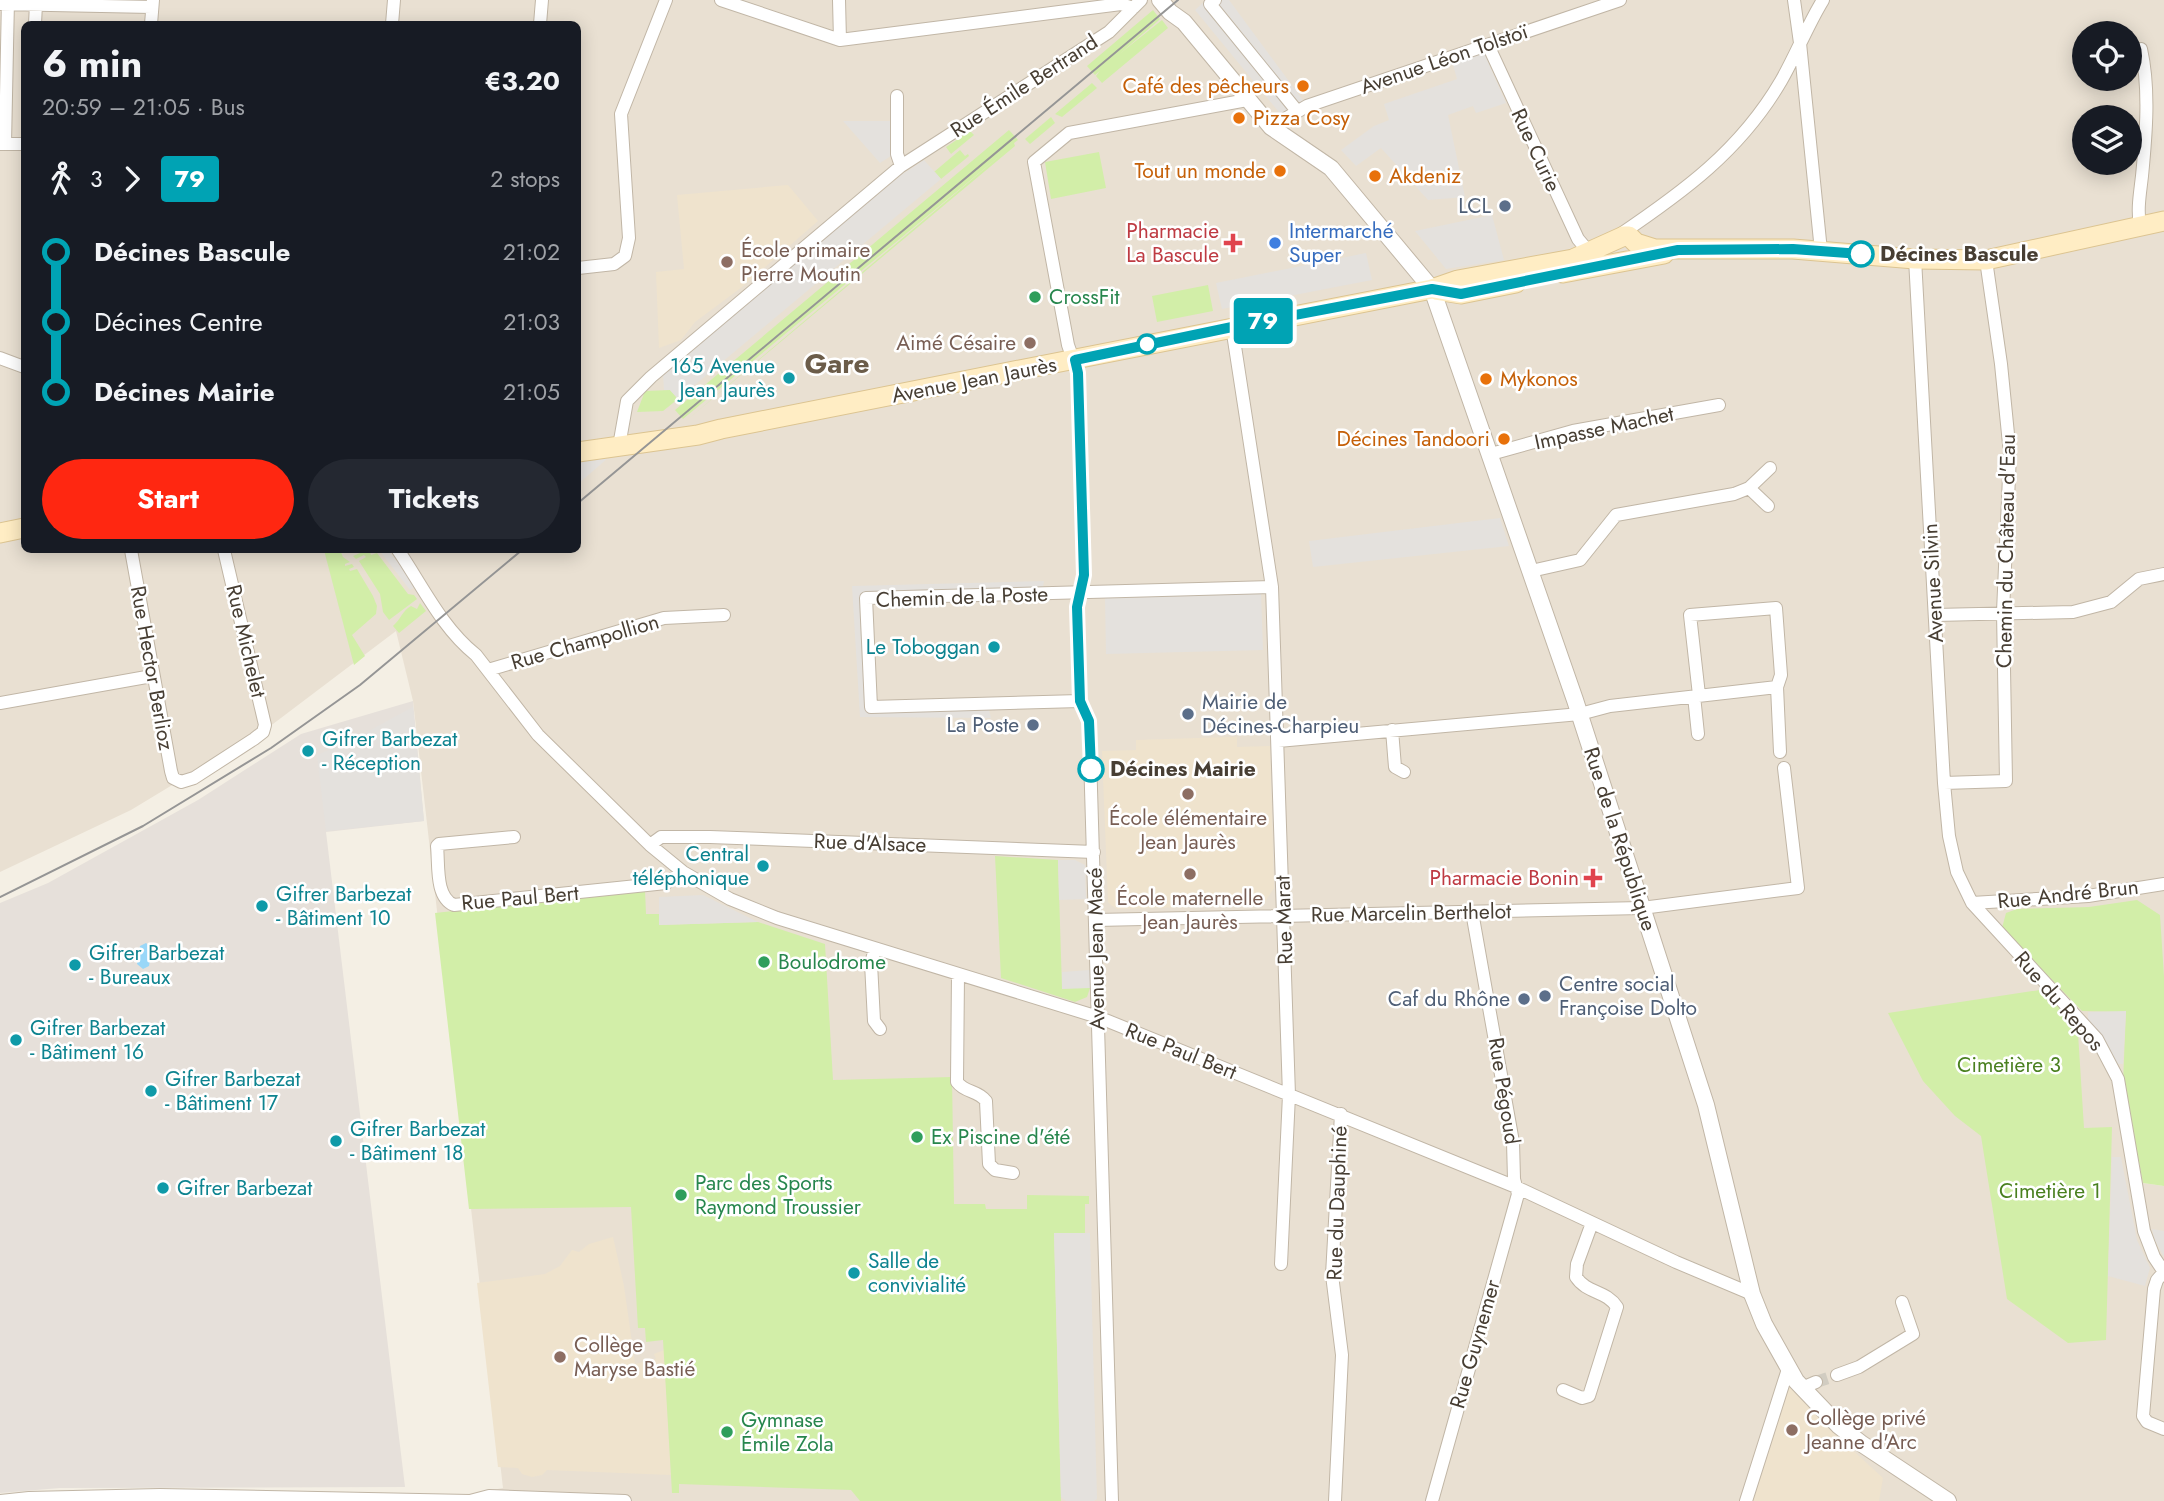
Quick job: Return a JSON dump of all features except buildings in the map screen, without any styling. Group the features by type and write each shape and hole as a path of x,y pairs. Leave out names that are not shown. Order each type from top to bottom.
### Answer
{"main road":[{"name":"Avenue Jean Jaurès","path":"581,442 620,441 721,429 1432,289 1458,280 1573,259 1627,240 1655,249 1821,251 1915,259 1986,260 2164,221"},
{"path":"1625,261 1636,253 1627,240"},
{"name":"Avenue Jean Jaurès","path":"1432,289 1461,294 1678,250"},
{"name":"Avenue Jean Jaurès","path":"581,451 620,441"},
{"path":"0,533 21,529"}],"street":[{"path":"392,21 394,0"},
{"path":"540,21 542,0"},
{"path":"581,268 614,264 625,256 629,238 621,114 666,0"},
{"path":"721,0 840,40 1137,4"},
{"path":"839,0 840,40"},
{"path":"1160,0 1184,22"},
{"path":"1172,0 1184,22 1271,127 1331,168 1432,289"},
{"name":"Avenue Léon Tolstoï","path":"1271,127 1317,102 1619,0"},
{"path":"1794,0 1821,251"},
{"path":"1627,240 1642,222 1697,181 1765,105 1782,80 1823,0"},
{"path":"1212,2 1297,111"},
{"path":"21,144 2,144 5,3 153,4"},
{"path":"35,21 36,4"},
{"name":"Rue Émile Bertrand","path":"620,441 627,401 651,377 901,166 1108,32 1137,4"},
{"name":"Rue Curie","path":"1488,45 1578,239 1589,252"},
{"path":"2140,226 2138,211 2145,93 2142,54"},
{"path":"897,96 897,153 901,166"},
{"name":"Avenue Jean Macé","path":"1112,1501 1089,721 1080,701 1077,607 1084,575 1078,373 1068,345 1034,162 1069,133 1247,100"},
{"path":"1627,240 1642,222"},
{"name":"Avenue Silvin","path":"1915,259 1944,783 1949,836 1957,872 1972,903"},
{"name":"Chemin du Château d'Eau","path":"1944,783 2006,780 2003,612 2010,454 2001,364 1986,260"},
{"name":"Rue de la République","path":"1432,289 1580,714 1706,1105 1752,1294 1764,1324 1788,1369 1809,1385 1854,1438 1939,1499"},
{"name":"Rue Marat","path":"1232,327 1272,587 1289,1095 1281,1264"},
{"path":"0,358 21,366"},
{"name":"Impasse Machet","path":"1491,454 1573,431 1719,405"},
{"path":"1531,571 1580,560 1616,515 1734,494 1749,488 1770,468"},
{"path":"1749,488 1768,506"},
{"name":"Rue Hector Berlioz","path":"132,553 171,771 173,778 181,782"},
{"name":"Rue Michelet","path":"181,782 194,778 263,732 264,719 225,553"},
{"name":"Rue Paul Bert","path":"400,553 465,634 475,654 538,735 650,845 683,872 730,899 777,918 1098,1017 1516,1187 1752,1294"},
{"path":"1934,615 2073,612 2110,602 2138,579 2164,574"},
{"path":"1081,594 1272,587"},
{"name":"Chemin de la Poste","path":"1080,701 871,707 866,598 1081,594"},
{"path":"1698,734 1690,615 1776,608 1781,675 1777,687 1780,752"},
{"name":"Rue Champollion","path":"488,670 664,618 724,615"},
{"path":"0,703 152,676"},
{"path":"1278,741 1580,714 1610,706 1777,687"},
{"path":"1392,730 1395,766 1404,772"},
{"name":"Rue Marcelin Berthelot","path":"1096,920 1642,908 1798,888 1784,768"},
{"name":"Rue d'Alsace","path":"650,845 661,836 710,836 1094,852"},
{"name":"Rue Paul Bert","path":"514,837 439,844 441,889 448,902 454,905 497,902 666,883 683,872"},
{"name":"Rue André Brun","path":"1972,903 2088,896 2164,884"},
{"name":"Rue du Repos","path":"1972,903 2097,1039 2118,1079 2144,1231 2154,1257 2164,1272"},
{"name":"Rue Pégoud","path":"1472,912 1511,1129 1516,1187"},
{"path":"875,948 871,963 874,1021 880,1029"},
{"path":"958,975 957,1082 962,1089 977,1093 986,1101 989,1164 995,1170 1013,1172"},
{"name":"Rue du Dauphiné","path":"1335,1501 1342,1354 1332,1276 1341,1114"},
{"name":"Rue Guynemer","path":"1432,1501 1518,1194 1516,1187"},
{"path":"1563,1390 1582,1398 1589,1396 1617,1307 1611,1298 1590,1290 1576,1278 1577,1264 1592,1223"},
{"path":"2164,1272 2154,1289 2143,1416 2147,1422 2164,1429"},
{"path":"1837,1375 1859,1367 1913,1334 1902,1302"},
{"path":"1746,1501 1788,1369"},
{"path":"0,1501 159,1496 470,1501 489,1496 625,1501"}],"shaded area":[{"path":"0,0 2164,0 2164,1011 2143,1183 2164,1186 2164,1501 460,1501 460,1496 503,1488 413,701 396,631 273,724 131,810 0,872"},
{"path":"1206,0 1229,0 1305,103 1283,117 1195,10"},
{"path":"1483,51 1506,103 1476,113 1473,106 1448,115 1465,197 1428,200 1381,148 1356,166 1341,150 1374,126 1389,120 1384,104 1457,79 1452,61"},
{"path":"843,121 894,121 894,154 880,163"},
{"path":"924,160 941,179 678,399 670,390 664,390 663,374 901,175"},
{"name":"École primaire Pierre Moutin","path":"788,185 818,221 742,287 695,322 681,340 659,348 656,272 684,269 677,195"},
{"path":"1492,215 1504,260 1446,269 1415,231"},
{"path":"1366,253 1372,280 1222,309 1216,283"},
{"path":"609,457 581,481 581,461"},
{"path":"1500,518 1509,546 1313,567 1309,541"},
{"path":"381,553 390,553 416,586 410,590"},
{"path":"1044,581 1042,592 865,595 868,711 989,710 991,718 860,717 852,586"},
{"path":"1261,593 1263,650 1106,654 1105,598"},
{"path":"413,701 424,821 326,832 405,1487 60,1488 0,1493 0,903 48,883 198,800 301,734"},
{"path":"413,707 424,821 326,831 317,755 352,740"},
{"name":"École élémentaire Jean Jaurès","path":"1237,737 1237,747 1270,746 1274,888 1263,905 1195,907 1195,904 1187,904 1187,907 1117,909 1111,905 1108,902 1102,751 1136,750 1136,740"},
{"path":"1058,860 1075,860 1085,865 1086,899 1059,900"},
{"path":"703,895 758,922 659,925 659,897"},
{"path":"1090,970 1090,988 1062,989 1062,972"},
{"path":"2126,1011 2123,1064 2115,1064 2088,1019 2088,1012"},
{"path":"2112,1157 2121,1157 2137,1240 2150,1268 2145,1286 2108,1276"},
{"path":"2152,1229 2164,1231 2164,1257 2155,1241"},
{"path":"1054,1233 1090,1233 1097,1499 1094,1501 1066,1501 1061,1497"},
{"name":"Collège Maryse Bastié","path":"613,1237 624,1286 635,1364 656,1359 654,1354 664,1350 671,1475 547,1470 542,1475 532,1477 522,1474 518,1468 498,1467 477,1283 545,1274 560,1266 572,1250 579,1252 589,1244"},
{"path":"1789,1384 1823,1423 1883,1478 1879,1501 1751,1501"}],"green space":[{"path":"1153,10 1160,19 1095,75 1087,66"},
{"path":"1162,20 1168,28 1102,83 1096,76 1102,68"},
{"path":"1092,83 1097,88 1062,117 1055,114"},
{"path":"1051,117 1055,123 1030,144 1025,139"},
{"path":"1009,130 1018,140 1014,143 1015,146 686,421 1008,149 683,419 675,410"},
{"path":"970,131 974,135 951,154 946,147"},
{"path":"960,150 965,156 969,156 941,179 935,172 928,177"},
{"path":"1099,152 1106,188 1051,199 1045,162"},
{"path":"1208,285 1213,311 1157,322 1152,296"},
{"path":"670,390 678,399 663,411 637,412 645,391"},
{"path":"325,553 341,553 350,562 345,566 352,564 354,567 349,569 350,571 357,569 377,606 376,614 352,635 365,656 354,665"},
{"path":"360,553 377,553 408,594 417,599 389,620 383,612 380,594 359,561 366,557 364,555 356,559 353,556"},
{"path":"420,603 426,611 399,633 393,626 408,608 411,606 417,609"},
{"path":"995,856 1058,860 1062,988 1090,988 1087,997 1075,1002 1001,978"},
{"name":"Parc des Sports Raymond Troussier","path":"645,890 646,914 659,914 659,925 758,922 825,944 833,1080 952,1077 954,1204 985,1204 986,1209 1027,1209 1027,1195 1089,1196 1089,1204 1085,1204 1085,1233 1054,1233 1061,1501 860,1501 851,1490 679,1484 679,1493 672,1493 663,1340 646,1342 645,1328 638,1328 631,1207 469,1209 435,913"},
{"path":"2137,900 2160,915 2164,977 2164,1186 2143,1183 2123,1082 2126,1012 2082,1011 2002,928 2006,913 2017,909 2089,907"},
{"path":"2046,989 2078,1033 2084,1128 2112,1127 2106,1340 2068,1343 2007,1299 1981,1136 1955,1116 1923,1081 1888,1013"}],"water":[{"path":"146,943 152,948 149,966 143,969 137,964 140,946"}],"tunnel":[{"path":"1816,1382 1837,1375"}],"tram line":[{"path":"581,500 1178,0"},
{"path":"0,897 143,826 271,748 360,685 518,553"}],"bus line":[{"name":"79","path":"1091,769 1089,717 1080,701 1077,607 1084,575 1078,373 1075,360 1432,289 1461,294 1678,250 1793,249 1861,254"}],"place":[{"name":"Café des pêcheurs","path":"1303,86"},
{"name":"Pizza Cosy","path":"1239,118"},
{"name":"Tout un monde","path":"1280,171"},
{"name":"Akdeniz","path":"1375,176"},
{"name":"LCL","path":"1505,206"},
{"name":"Pharmacie La Bascule","path":"1233,243"},
{"name":"Intermarché Super","path":"1275,243"},
{"name":"Décines Bascule","path":"1861,254"},
{"name":"École primaire Pierre Moutin","path":"727,262"},
{"name":"CrossFit","path":"1035,297"},
{"name":"Aimé Césaire","path":"1030,343"},
{"name":"165 Avenue Jean Jaurès","path":"789,378"},
{"name":"Mykonos","path":"1486,379"},
{"name":"Décines Tandoori","path":"1504,439"},
{"name":"Le Toboggan","path":"994,647"},
{"name":"Mairie de Décines-Charpieu","path":"1188,714"},
{"name":"La Poste","path":"1033,725"},
{"name":"Gifrer Barbezat - Réception","path":"308,751"},
{"name":"Décines Mairie","path":"1091,769"},
{"name":"École élémentaire Jean Jaurès","path":"1188,794"},
{"name":"Central téléphonique","path":"763,866"},
{"name":"École maternelle Jean Jaurès","path":"1190,874"},
{"name":"Pharmacie Bonin","path":"1593,878"},
{"name":"Gifrer Barbezat - Bâtiment 10","path":"262,906"},
{"name":"Boulodrome","path":"764,962"},
{"name":"Gifrer Barbezat - Bureaux","path":"75,965"},
{"name":"Centre social Françoise Dolto","path":"1545,996"},
{"name":"Caf du Rhône","path":"1524,999"},
{"name":"Gifrer Barbezat - Bâtiment 16","path":"16,1040"},
{"name":"Gifrer Barbezat - Bâtiment 17","path":"151,1091"},
{"name":"Ex Piscine d'été","path":"917,1137"},
{"name":"Gifrer Barbezat - Bâtiment 18","path":"336,1141"},
{"name":"Gifrer Barbezat","path":"163,1188"},
{"name":"Parc des Sports Raymond Troussier","path":"681,1195"},
{"name":"Salle de convivialité","path":"854,1273"},
{"name":"Collège Maryse Bastié","path":"560,1357"},
{"name":"Collège privé Jeanne d'Arc","path":"1792,1430"},
{"name":"Gymnase Émile Zola","path":"727,1432"}],"district":[{"name":"Gare","path":"837,363"}],"park label":[{"name":"Cimetière 3","path":"2009,1065"},
{"name":"Cimetière 1","path":"2050,1191"}]}
